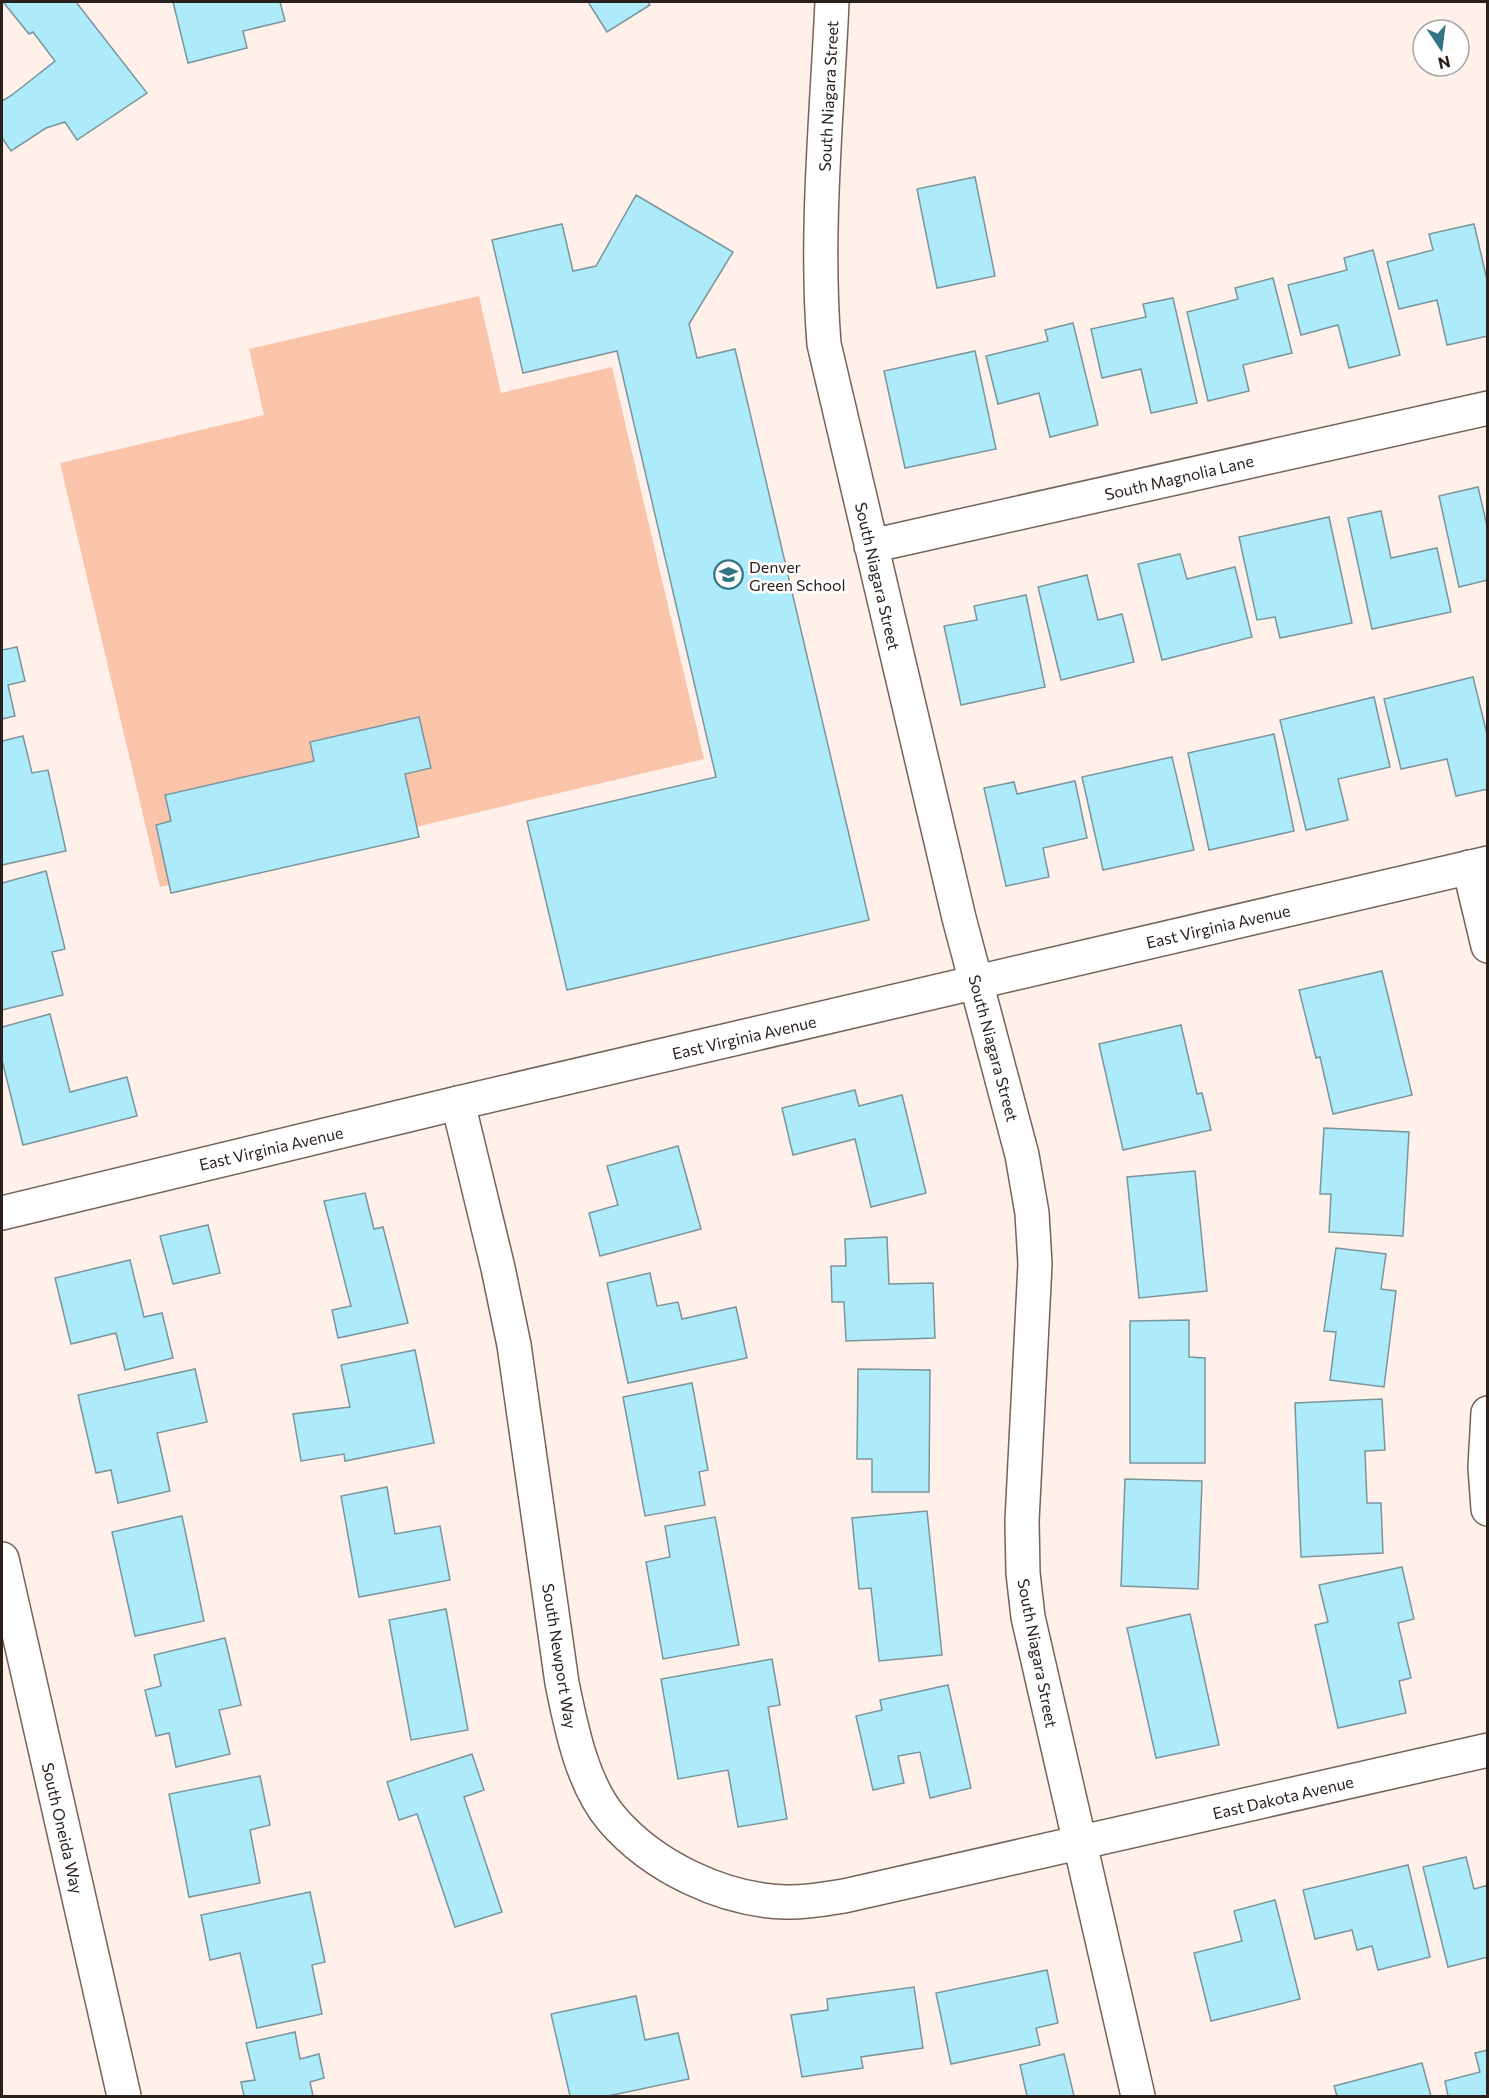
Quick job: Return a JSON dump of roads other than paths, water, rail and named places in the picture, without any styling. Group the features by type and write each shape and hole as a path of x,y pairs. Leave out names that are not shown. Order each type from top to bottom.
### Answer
{"street":[{"name":"South Niagara Street","path":"832,2 822,233 821,299 824,345 959,918 1022,1155 1031,1204 1035,1264 1022,1521 1023,1573 1028,1617 1138,2097"},
{"name":"South Magnolia Lane","path":"871,546 1488,408"},
{"name":"East Virginia Avenue","path":"2,1213 458,1103 1478,865"},
{"path":"1478,865 1488,946"},
{"name":"South Newport Way","path":"458,1103 514,1345 569,1717 584,1768 612,1818 637,1843 673,1868 705,1885 743,1897 785,1902 844,1896 1079,1844"},
{"path":"1488,1413 1485,1467 1488,1509"},
{"name":"South Oneida Way","path":"2,1559 124,2097"},
{"name":"East Dakota Avenue","path":"1079,1844 1488,1750"}],"place":[{"name":"Denver Green School","path":"728,575"}]}
